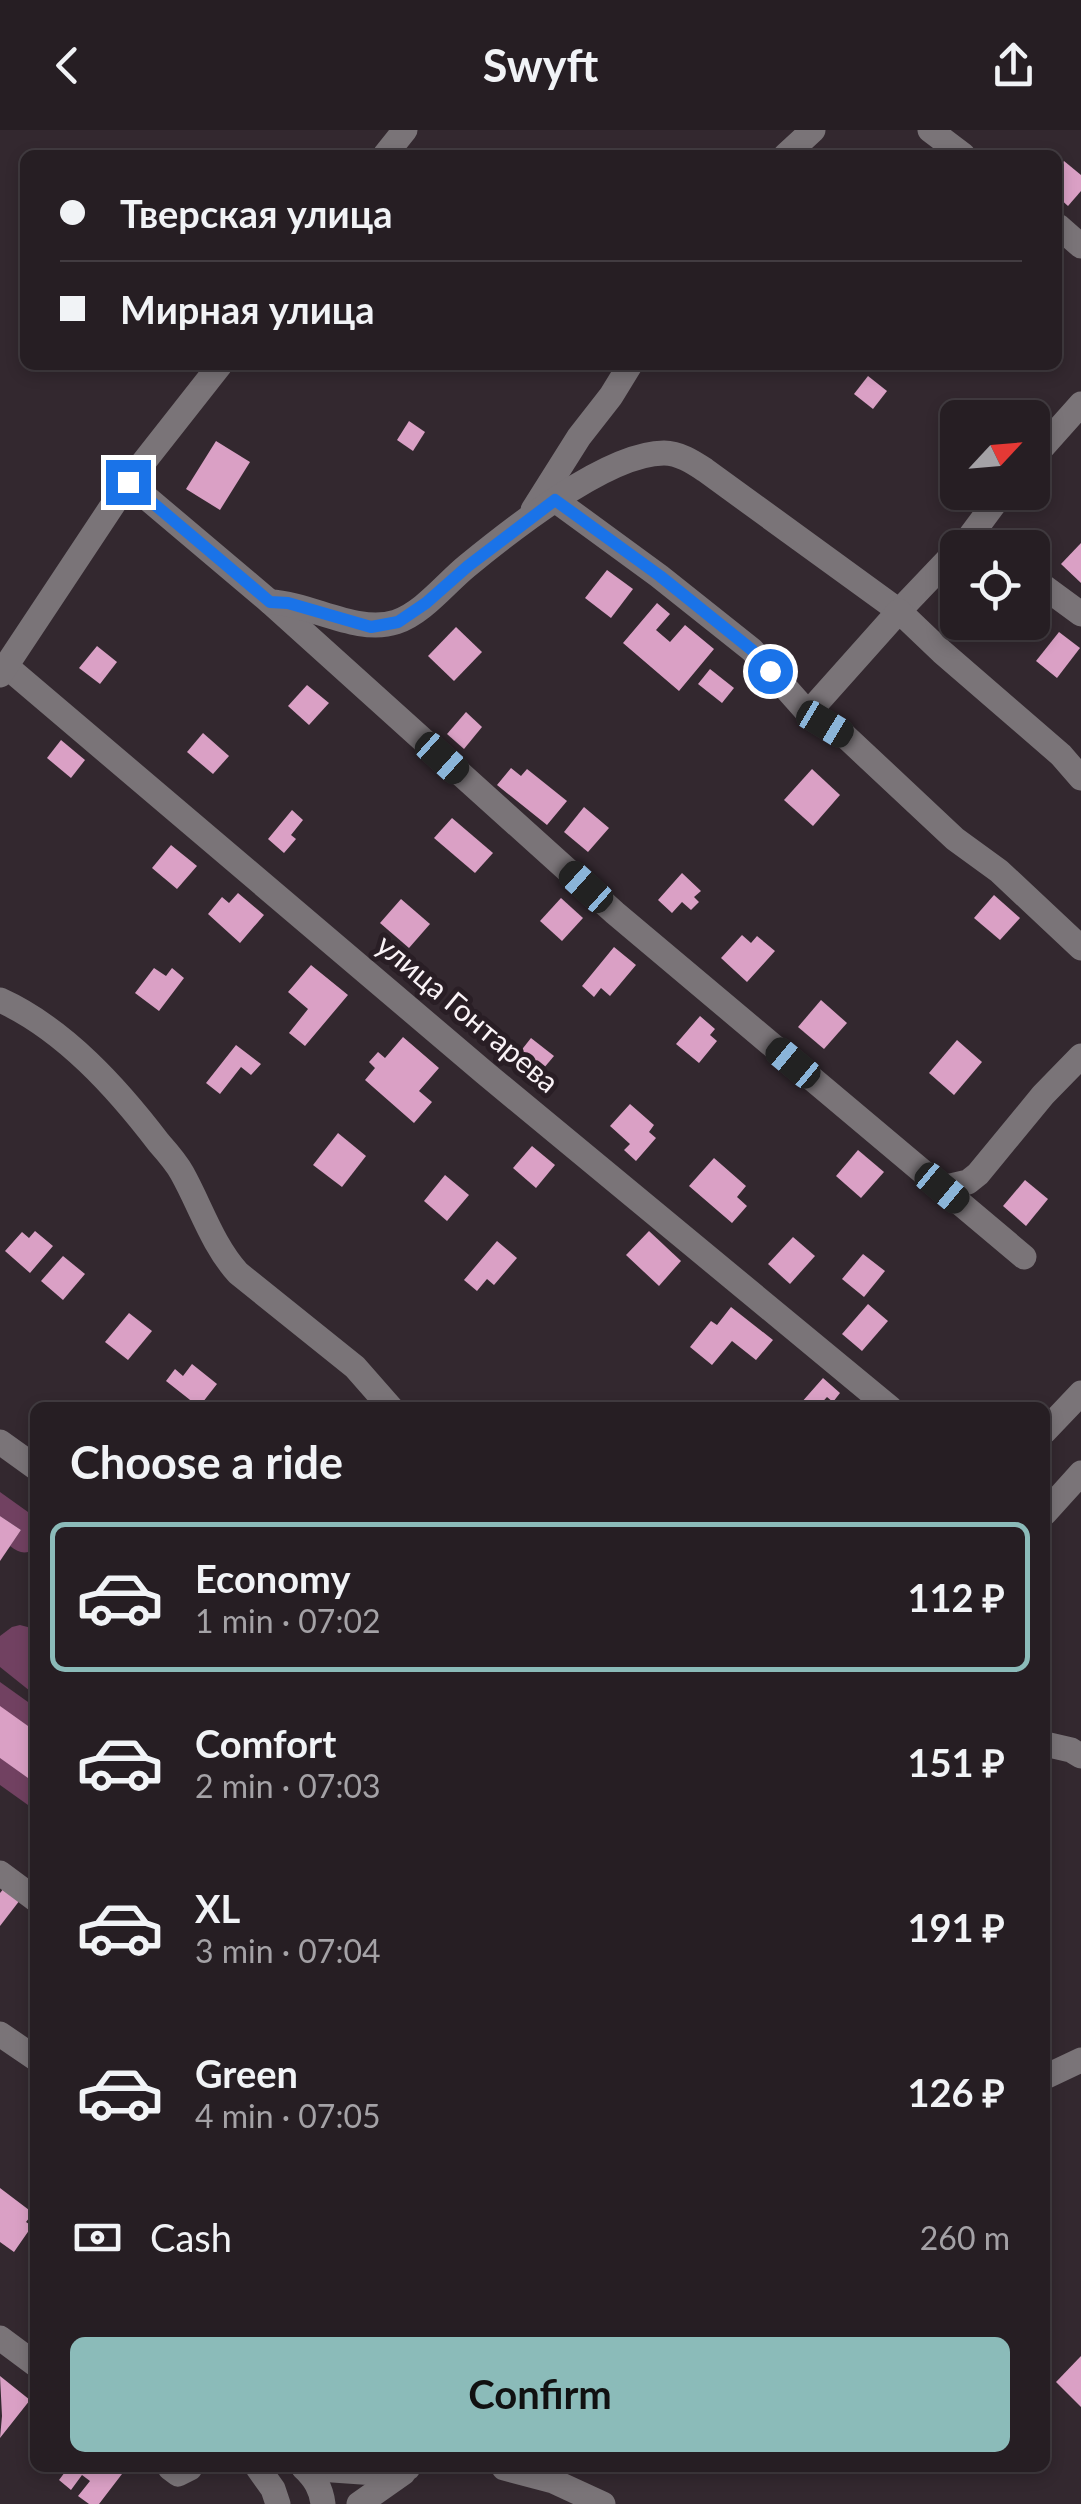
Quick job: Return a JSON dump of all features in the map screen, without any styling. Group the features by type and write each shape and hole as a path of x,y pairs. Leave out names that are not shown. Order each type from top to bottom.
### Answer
{"street":[{"path":"390,150 405,130"},
{"path":"791,150 813,130"},
{"path":"930,130 956,150"},
{"path":"1062,229 1081,246"},
{"path":"3,671 128,482 216,370"},
{"path":"526,521 627,370"},
{"path":"1050,439 1081,404"},
{"path":"270,602 288,603 371,627 398,622 526,521 603,471 665,453 678,455 706,470 900,610 942,652 1061,755 1081,778"},
{"path":"128,482 270,602 614,912 1024,1257"},
{"path":"555,500 660,576 752,650 808,713 842,734 1081,948"},
{"path":"808,713 900,610 940,572"},
{"path":"1050,591 1081,614"},
{"name":"улица Гонтарева","path":"3,671 883,1402"},
{"path":"0,1000 37,1021 100,1076 180,1169 223,1256 238,1273 355,1367 386,1402"},
{"path":"942,1188 968,1182 978,1174 1081,1056"},
{"path":"1043,1095 1081,1076"},
{"path":"1050,1426 1081,1394"},
{"path":"0,1442 30,1463"},
{"path":"1050,1507 1081,1473"},
{"path":"1050,1746 1081,1756"},
{"path":"0,1874 30,1895"},
{"path":"0,2034 30,2055"},
{"path":"1050,2074 1081,2060"},
{"path":"0,2338 30,2360"},
{"path":"262,2472 278,2504"},
{"path":"308,2472 321,2492 323,2504"},
{"path":"352,2472 387,2472"},
{"path":"359,2504 404,2472"},
{"path":"520,2472 553,2480 603,2504"}],"shaded area":[{"path":"0,1492 30,1513 30,1551 10,1546 21,1530 0,1516"},
{"path":"12,1627 30,1628 30,1691 0,1667 0,1636"},
{"path":"0,1682 30,1703 30,1806 0,1785"}],"building":[{"path":"1064,161 1081,175 1081,191 1068,206 1062,201"},
{"path":"868,376 887,391 873,409 854,394"},
{"path":"409,421 425,432 413,451 397,440"},
{"path":"216,441 250,462 220,510 186,489"},
{"path":"1081,543 1081,583 1061,564"},
{"path":"607,570 633,589 611,618 585,598"},
{"path":"657,603 670,614 656,630 670,642 685,625 714,649 679,691 623,643"},
{"path":"456,627 482,652 454,681 428,656"},
{"path":"1059,632 1080,648 1057,678 1036,661"},
{"path":"97,646 117,662 100,684 79,668"},
{"path":"710,669 734,688 722,703 698,684"},
{"path":"307,685 329,703 309,725 288,706"},
{"path":"466,712 482,727 464,749 447,734"},
{"path":"203,733 229,756 213,774 187,752"},
{"path":"61,740 85,760 71,778 47,758"},
{"path":"511,768 521,776 527,769 567,801 547,825 497,785"},
{"path":"812,769 840,795 813,826 784,800"},
{"path":"584,807 609,828 588,852 564,832"},
{"path":"292,810 303,820 291,835 296,839 284,853 268,839"},
{"path":"452,818 493,853 475,873 434,838"},
{"path":"171,845 197,866 177,889 152,868"},
{"path":"682,873 701,891 694,897 699,902 691,910 682,902 672,913 658,900"},
{"path":"238,893 264,915 240,943 208,914 222,897 229,903"},
{"path":"994,895 1020,918 1000,940 974,918"},
{"path":"561,898 583,918 562,941 540,921"},
{"path":"401,899 430,924 409,948 380,923"},
{"path":"742,935 751,943 757,936 775,951 747,982 721,958"},
{"path":"614,947 636,965 610,996 601,988 594,997 582,986"},
{"path":"311,965 348,995 305,1046 289,1033 308,1009 288,992"},
{"path":"154,968 166,976 172,968 184,978 159,1011 135,993"},
{"path":"821,1000 847,1023 824,1049 798,1027"},
{"path":"700,1016 715,1029 710,1035 717,1041 699,1063 676,1044"},
{"path":"403,1037 439,1068 419,1091 432,1102 414,1123 365,1080 375,1068 369,1062 378,1052 385,1058"},
{"path":"531,1038 554,1056 538,1075 516,1057"},
{"path":"957,1040 982,1062 954,1095 929,1073"},
{"path":"236,1045 261,1064 251,1075 241,1067 220,1094 206,1083"},
{"path":"630,1104 654,1125 649,1132 656,1138 636,1161 624,1150 630,1144 610,1126"},
{"path":"338,1133 366,1156 342,1187 313,1165"},
{"path":"532,1146 555,1165 536,1188 513,1168"},
{"path":"858,1150 884,1172 861,1198 836,1176"},
{"path":"714,1158 746,1186 737,1197 747,1206 732,1223 689,1186"},
{"path":"445,1175 469,1195 447,1221 424,1201"},
{"path":"1025,1180 1048,1199 1026,1226 1003,1206"},
{"path":"35,1231 53,1246 30,1273 5,1251 22,1232 29,1238"},
{"path":"649,1231 681,1261 659,1286 626,1255"},
{"path":"793,1237 815,1256 790,1284 768,1264"},
{"path":"497,1241 517,1258 494,1285 487,1279 477,1291 464,1280"},
{"path":"863,1254 885,1271 864,1297 842,1279"},
{"path":"63,1256 85,1274 63,1300 41,1281"},
{"path":"868,1304 888,1321 862,1351 842,1334"},
{"path":"731,1307 773,1340 756,1360 732,1341 712,1365 690,1347 711,1321 717,1325"},
{"path":"129,1313 152,1331 128,1360 105,1342"},
{"path":"192,1364 217,1384 203,1402 193,1402 166,1381 175,1369 183,1376"},
{"path":"823,1378 840,1393 833,1402 827,1397 822,1402 802,1402"},
{"path":"0,1516 21,1530 0,1561"},
{"path":"0,1706 30,1727 30,1779 0,1758"},
{"path":"4,1888 20,1900 0,1926 0,1893"},
{"path":"0,2188 30,2211 26,2222 30,2229 14,2252 0,2242"},
{"path":"1081,2356 1081,2407 1056,2382"},
{"path":"0,2376 30,2400 0,2438 2,2416"},
{"path":"65,2472 122,2474 99,2504 89,2504 78,2496 90,2481 82,2475 71,2490 59,2480"}],"route":[{"path":"128,482 270,602 288,603 371,627 398,622 426,603 555,500 660,576 752,650 770,671"}]}
